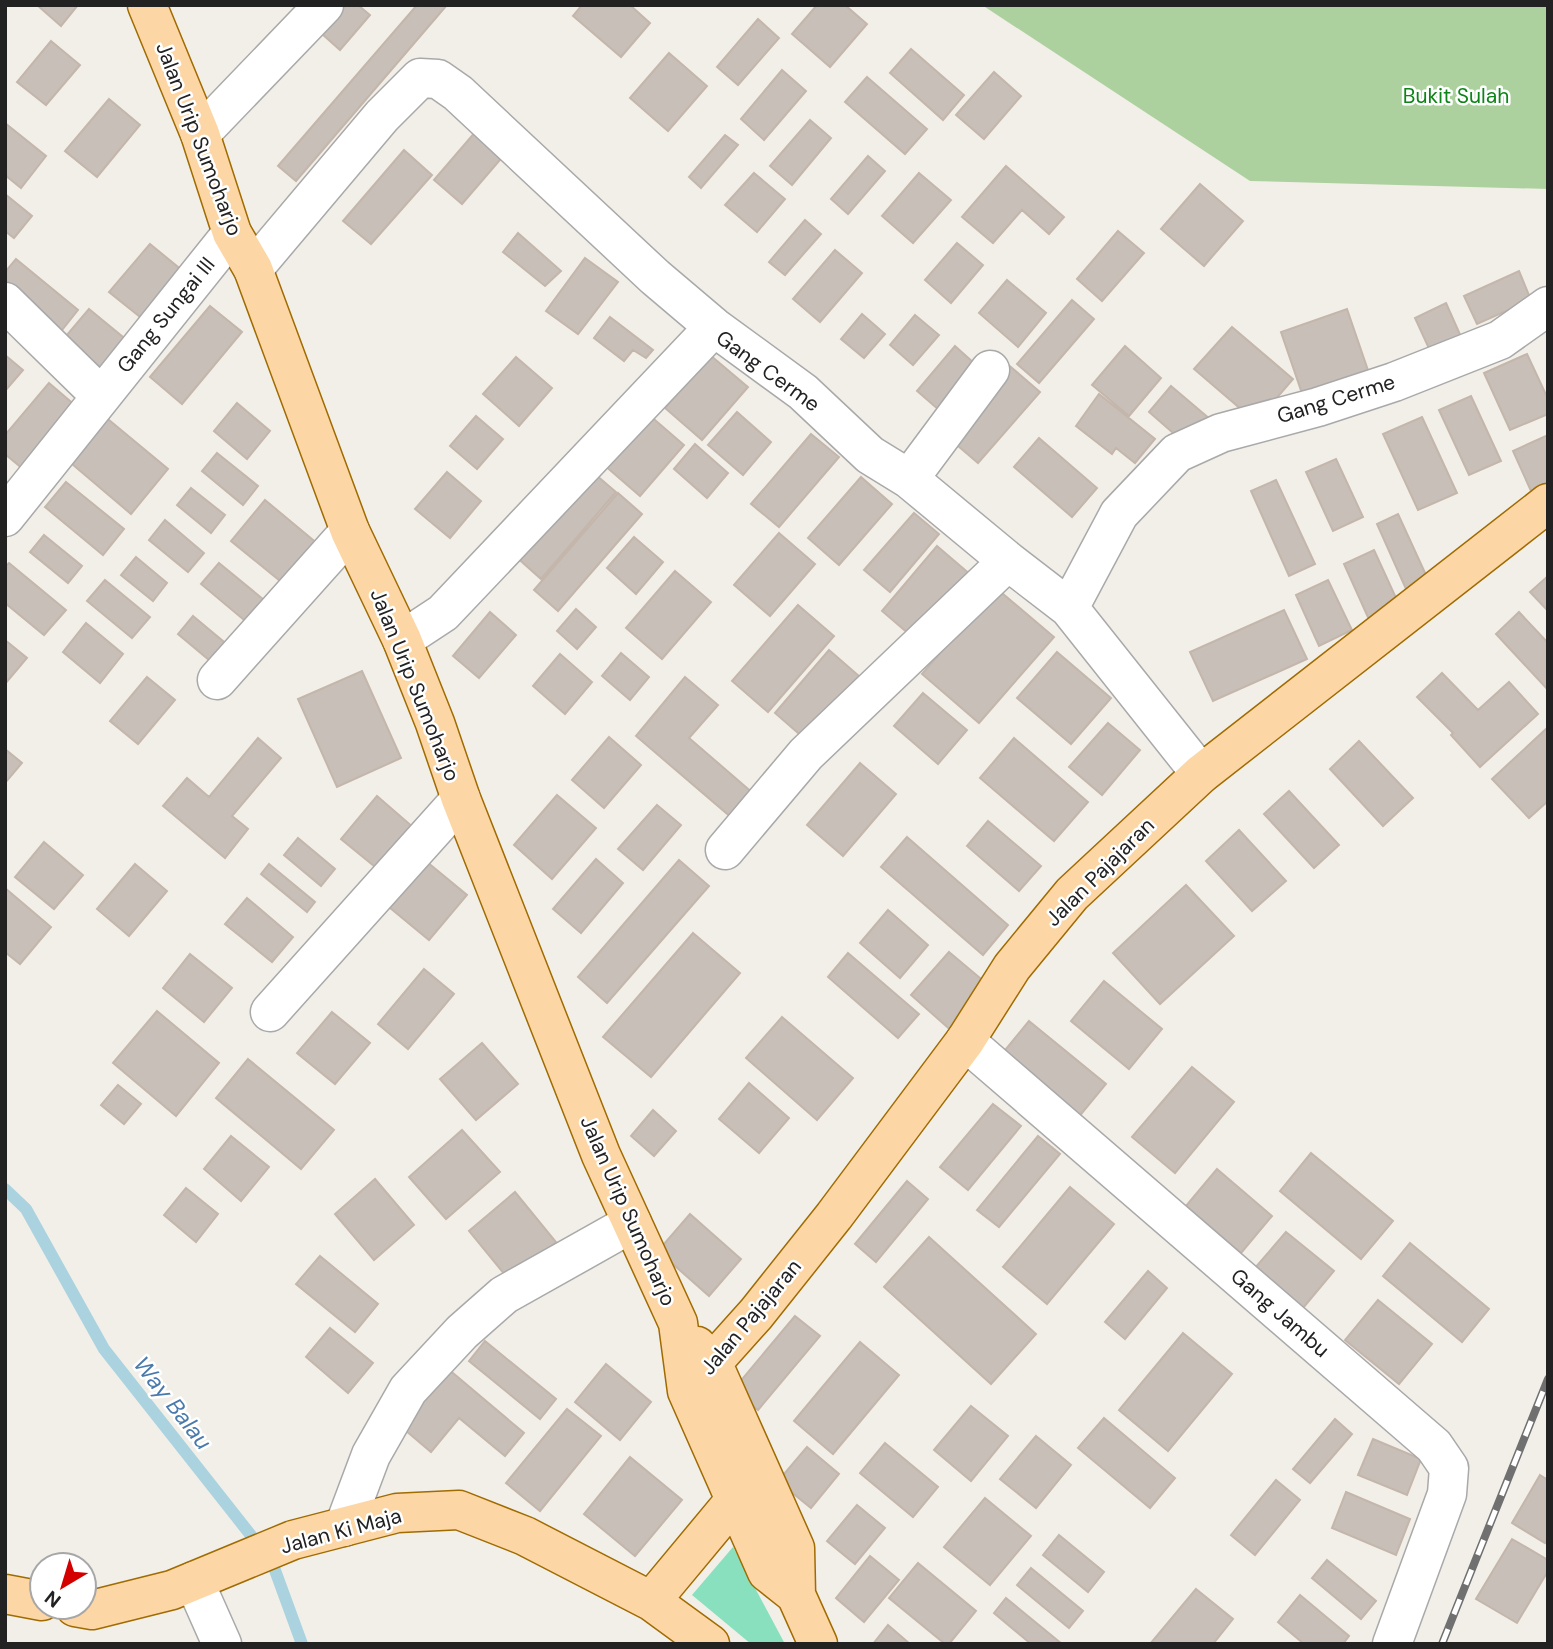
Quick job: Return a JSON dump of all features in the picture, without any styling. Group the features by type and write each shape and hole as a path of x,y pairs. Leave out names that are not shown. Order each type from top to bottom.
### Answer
{"main road":[{"name":"Jalan Urip Sumoharjo","path":"147,5 200,134 232,233 253,269 350,531 402,640 461,799 601,1155 678,1323 713,1364 795,1548 796,1595 818,1644"},
{"name":"Jalan Pajajaran","path":"687,1391 756,1314 825,1227 965,1041 1012,967 1072,894 1201,774 1548,503"},
{"name":"Jalan Urip Sumoharjo","path":"678,1323 687,1391 767,1572 796,1595"},
{"path":"650,1601 735,1500"},
{"name":"Jalan Ki Maja","path":"98,1608 183,1586 293,1540 397,1513 459,1510 525,1536 650,1601 710,1644"},
{"path":"5,1594 28,1598"}],"street":[{"path":"200,134 324,5"},
{"path":"253,269 382,116 420,78 438,79 458,93 655,276 714,327"},
{"name":"Gang Sungai III","path":"5,517 232,233"},
{"path":"5,302 101,396"},
{"name":"Gang Cerme","path":"1069,608 1119,514 1177,453 1221,433 1318,407 1394,382 1500,340 1548,306"},
{"name":"Gang Cerme","path":"402,640 443,613 714,327 803,392 870,455 909,479 1007,561 1069,608 1201,774"},
{"path":"909,479 990,370"},
{"path":"217,680 350,531"},
{"path":"725,850 806,754 1007,561"},
{"path":"270,1012 461,799"},
{"name":"Gang Jambu","path":"965,1041 1434,1446 1449,1468 1447,1494 1392,1644"},
{"path":"344,1527 370,1455 408,1390 462,1332 504,1295 632,1223"},
{"path":"183,1586 222,1644"}],"green space":[{"name":"Bukit Sulah","path":"982,5 1548,5 1548,189 1250,181"},
{"path":"733,1547 785,1644 751,1644 692,1595"}],"building":[{"path":"37,5 78,5 61,26"},
{"path":"331,5 358,5 370,15 340,50 313,26"},
{"path":"417,5 447,5 296,181 278,166"},
{"path":"582,5 630,5 650,23 621,57 573,16"},
{"path":"817,5 845,5 867,24 830,67 792,34"},
{"path":"758,19 779,38 738,85 717,67"},
{"path":"51,41 80,65 46,105 17,82"},
{"path":"911,49 964,95 943,120 890,73"},
{"path":"669,53 707,86 668,131 630,98"},
{"path":"782,70 806,91 764,140 741,119"},
{"path":"994,72 1021,96 984,139 956,115"},
{"path":"867,77 927,129 905,154 845,102"},
{"path":"109,99 140,125 97,177 65,151"},
{"path":"810,120 831,138 792,185 770,166"},
{"path":"5,123 46,156 21,188 5,175"},
{"path":"477,130 505,154 462,204 434,180"},
{"path":"725,135 738,145 701,188 689,177"},
{"path":"404,150 432,175 371,244 343,221"},
{"path":"868,156 885,171 848,214 831,199"},
{"path":"1006,166 1064,217 1049,234 1022,210 993,243 962,217"},
{"path":"754,173 785,199 757,232 725,205"},
{"path":"919,173 951,200 913,243 882,216"},
{"path":"1200,184 1243,221 1204,266 1161,229"},
{"path":"5,194 32,216 14,238 5,231"},
{"path":"805,220 821,234 785,275 769,262"},
{"path":"1118,231 1144,253 1102,301 1077,279"},
{"path":"518,233 561,271 545,286 503,252"},
{"path":"957,243 983,265 951,303 925,280"},
{"path":"150,244 189,276 149,324 109,292"},
{"path":"835,250 862,273 820,322 793,299"},
{"path":"585,258 618,282 578,334 546,311"},
{"path":"16,259 78,310 58,335 5,291 5,272"},
{"path":"1519,271 1531,300 1477,324 1464,296"},
{"path":"1007,280 1046,313 1018,347 979,313"},
{"path":"1072,300 1094,319 1039,383 1017,364"},
{"path":"1446,303 1462,339 1431,353 1415,318"},
{"path":"210,306 242,332 182,404 150,377"},
{"path":"89,309 129,342 101,376 60,343"},
{"path":"1347,309 1373,385 1307,408 1281,332"},
{"path":"862,314 885,334 864,358 841,339"},
{"path":"915,315 939,335 913,365 890,345"},
{"path":"610,317 653,350 646,358 633,350 624,361 594,338"},
{"path":"1232,327 1293,379 1256,422 1194,369"},
{"path":"955,346 984,372 946,416 917,391"},
{"path":"1125,346 1161,378 1129,416 1092,385"},
{"path":"1527,354 1548,399 1548,414 1510,430 1484,373"},
{"path":"5,355 23,370 5,391"},
{"path":"710,355 748,387 702,440 665,408"},
{"path":"516,357 552,388 519,426 483,394"},
{"path":"1005,362 1040,392 978,463 944,434"},
{"path":"49,383 76,406 23,469 5,454 5,435"},
{"path":"1171,386 1210,419 1187,445 1149,412"},
{"path":"1099,394 1155,439 1135,463 1116,448 1112,454 1076,426"},
{"path":"1471,396 1501,461 1469,475 1439,410"},
{"path":"237,403 270,431 247,459 214,431"},
{"path":"737,412 771,442 743,475 708,445"},
{"path":"648,414 684,445 640,496 604,465"},
{"path":"103,415 168,469 131,514 66,459"},
{"path":"476,416 503,439 477,469 450,446"},
{"path":"1422,417 1457,493 1418,510 1383,434"},
{"path":"811,434 839,457 779,527 751,504"},
{"path":"1548,435 1548,484 1531,491 1513,451"},
{"path":"1039,438 1097,488 1072,517 1014,467"},
{"path":"695,444 728,473 707,498 674,469"},
{"path":"217,453 258,486 243,505 202,471"},
{"path":"1336,459 1363,517 1333,531 1306,472"},
{"path":"589,469 616,492 541,579 514,555"},
{"path":"447,472 481,501 450,538 415,509"},
{"path":"861,477 892,504 839,565 808,538"},
{"path":"1276,480 1315,564 1289,576 1251,491"},
{"path":"66,482 124,529 103,555 45,507"},
{"path":"191,488 225,515 211,533 177,505"},
{"path":"618,493 642,514 558,611 534,590"},
{"path":"265,500 324,549 290,589 231,541"},
{"path":"914,513 939,534 890,592 864,570"},
{"path":"1398,514 1432,588 1410,598 1377,524"},
{"path":"165,520 204,553 188,572 149,540"},
{"path":"779,533 815,564 770,616 734,585"},
{"path":"44,535 82,566 68,583 30,552"},
{"path":"634,537 663,562 636,594 607,568"},
{"path":"937,546 971,575 916,640 882,611"},
{"path":"1374,550 1402,611 1371,624 1344,564"},
{"path":"136,557 167,583 153,601 121,575"},
{"path":"9,563 66,610 44,635 5,603 5,567"},
{"path":"219,563 275,609 256,630 201,584"},
{"path":"675,571 711,602 662,659 626,628"},
{"path":"1548,576 1548,611 1530,592"},
{"path":"105,580 150,617 132,638 87,601"},
{"path":"1328,580 1352,630 1319,646 1296,595"},
{"path":"996,588 1054,637 979,723 922,674"},
{"path":"798,605 834,636 768,712 732,681"},
{"path":"576,609 596,627 577,649 557,631"},
{"path":"1284,610 1307,659 1213,701 1190,652"},
{"path":"490,612 516,635 479,678 453,656"},
{"path":"1519,612 1548,643 1548,690 1496,634"},
{"path":"193,616 236,652 221,670 178,634"},
{"path":"86,623 123,654 100,683 63,652"},
{"path":"5,640 27,658 5,684"},
{"path":"829,650 859,676 805,739 775,713"},
{"path":"1057,652 1111,698 1071,744 1017,698"},
{"path":"621,653 649,677 630,700 602,676"},
{"path":"560,654 592,682 565,714 533,686"},
{"path":"362,671 401,758 337,787 298,699"},
{"path":"1442,673 1478,710 1509,682 1538,714 1480,767 1451,735 1453,733 1417,697"},
{"path":"147,677 175,700 138,744 110,721"},
{"path":"685,677 718,705 689,738 754,794 732,818 636,736"},
{"path":"923,693 967,730 938,764 894,726"},
{"path":"1108,723 1140,750 1102,795 1069,767"},
{"path":"1546,729 1548,801 1529,818 1492,779"},
{"path":"609,737 641,765 604,808 572,780"},
{"path":"258,738 281,758 232,816 248,829 225,858 163,806 187,778 209,797"},
{"path":"1014,738 1088,802 1054,841 980,778"},
{"path":"1359,741 1413,798 1383,826 1330,769"},
{"path":"5,749 22,763 5,783"},
{"path":"860,763 896,794 843,856 807,825"},
{"path":"1289,791 1339,845 1314,868 1264,814"},
{"path":"557,795 596,828 552,879 514,845"},
{"path":"377,796 414,828 379,870 341,839"},
{"path":"657,805 681,825 643,870 618,849"},
{"path":"988,821 1041,866 1019,891 967,846"},
{"path":"1239,830 1286,881 1252,911 1206,861"},
{"path":"907,837 1008,925 983,955 881,867"},
{"path":"298,838 335,869 321,886 284,855"},
{"path":"44,842 83,875 54,909 15,877"},
{"path":"421,857 467,895 429,940 383,902"},
{"path":"596,859 623,883 581,933 553,909"},
{"path":"679,860 709,886 607,1003 578,977"},
{"path":"135,864 167,891 129,936 97,909"},
{"path":"269,864 315,902 307,912 261,874"},
{"path":"1186,885 1234,936 1160,1004 1113,953"},
{"path":"5,888 51,927 20,964 5,952"},
{"path":"247,898 293,937 272,962 225,924"},
{"path":"888,910 928,945 900,978 860,943"},
{"path":"693,933 740,973 651,1077 603,1037"},
{"path":"949,952 992,988 954,1033 911,995"},
{"path":"848,953 919,1014 898,1038 828,977"},
{"path":"190,954 232,988 204,1022 163,988"},
{"path":"424,969 454,994 408,1049 378,1024"},
{"path":"1104,981 1162,1029 1129,1069 1071,1021"},
{"path":"157,1011 219,1063 176,1116 113,1063"},
{"path":"332,1012 370,1043 335,1084 297,1053"},
{"path":"782,1017 853,1078 817,1120 746,1058"},
{"path":"1029,1021 1106,1084 1077,1119 1001,1055"},
{"path":"482,1043 518,1084 476,1120 440,1079"},
{"path":"248,1059 334,1130 301,1169 216,1098"},
{"path":"1192,1067 1234,1102 1175,1173 1132,1137"},
{"path":"749,1083 789,1118 759,1153 719,1119"},
{"path":"118,1085 141,1104 124,1124 101,1105"},
{"path":"993,1104 1021,1126 968,1190 940,1167"},
{"path":"653,1110 676,1131 654,1156 631,1136"},
{"path":"462,1130 500,1172 446,1219 409,1177"},
{"path":"231,1136 269,1167 241,1201 204,1169"},
{"path":"1038,1136 1060,1154 999,1227 977,1210"},
{"path":"1311,1153 1393,1221 1361,1259 1280,1191"},
{"path":"1217,1169 1272,1216 1241,1253 1186,1206"},
{"path":"375,1179 414,1225 374,1260 335,1214"},
{"path":"907,1181 928,1199 876,1262 855,1244"},
{"path":"1070,1187 1114,1224 1047,1304 1003,1267"},
{"path":"186,1188 218,1214 196,1242 164,1215"},
{"path":"515,1192 556,1242 510,1281 469,1231"},
{"path":"690,1214 741,1259 709,1296 658,1251"},
{"path":"1286,1232 1334,1271 1303,1308 1255,1268"},
{"path":"929,1237 1036,1334 991,1384 884,1287"},
{"path":"1410,1243 1489,1309 1462,1342 1383,1276"},
{"path":"320,1256 378,1304 355,1332 296,1284"},
{"path":"1148,1271 1167,1288 1125,1339 1105,1322"},
{"path":"1378,1300 1432,1344 1399,1384 1345,1340"},
{"path":"795,1316 820,1336 758,1410 733,1390"},
{"path":"330,1328 373,1363 348,1393 306,1357"},
{"path":"1183,1333 1232,1374 1168,1451 1119,1410"},
{"path":"485,1341 556,1399 540,1419 469,1361"},
{"path":"860,1342 899,1375 833,1454 794,1421"},
{"path":"606,1364 651,1402 620,1440 575,1402"},
{"path":"447,1368 524,1433 505,1456 459,1418 431,1452 399,1425"},
{"path":"971,1406 1008,1436 971,1481 934,1450"},
{"path":"567,1409 601,1436 540,1511 506,1483"},
{"path":"1104,1418 1175,1478 1150,1508 1078,1448"},
{"path":"1335,1419 1352,1434 1310,1483 1293,1469"},
{"path":"1036,1436 1071,1465 1036,1508 1000,1479"},
{"path":"1373,1439 1421,1459 1407,1495 1358,1475"},
{"path":"885,1443 938,1487 913,1517 860,1473"},
{"path":"807,1447 839,1474 811,1508 778,1481"},
{"path":"630,1457 682,1500 635,1556 584,1514"},
{"path":"1540,1475 1548,1480 1548,1538 1545,1543 1512,1523"},
{"path":"1276,1480 1300,1500 1255,1555 1231,1535"},
{"path":"1346,1492 1410,1519 1396,1555 1332,1528"},
{"path":"985,1498 1031,1536 990,1585 944,1547"},
{"path":"857,1505 885,1528 855,1564 827,1541"},
{"path":"1059,1535 1104,1572 1088,1592 1043,1555"},
{"path":"1512,1539 1548,1560 1548,1571 1517,1623 1476,1599"},
{"path":"870,1556 899,1580 864,1622 836,1598"},
{"path":"1327,1560 1376,1601 1361,1619 1312,1578"},
{"path":"918,1563 976,1611 949,1644 945,1644 889,1598"},
{"path":"1031,1568 1083,1611 1069,1628 1017,1585"},
{"path":"1196,1589 1233,1619 1213,1644 1150,1644"},
{"path":"1300,1595 1349,1636 1343,1644 1304,1644 1278,1622"},
{"path":"1006,1598 1062,1644 1031,1644 994,1613"},
{"path":"888,1625 910,1644 873,1644"}],"waterway":[{"name":"Way Balau","path":"5,1189 26,1209 104,1349 272,1562 302,1644"}],"railway":[{"path":"1442,1644 1548,1379"}]}
